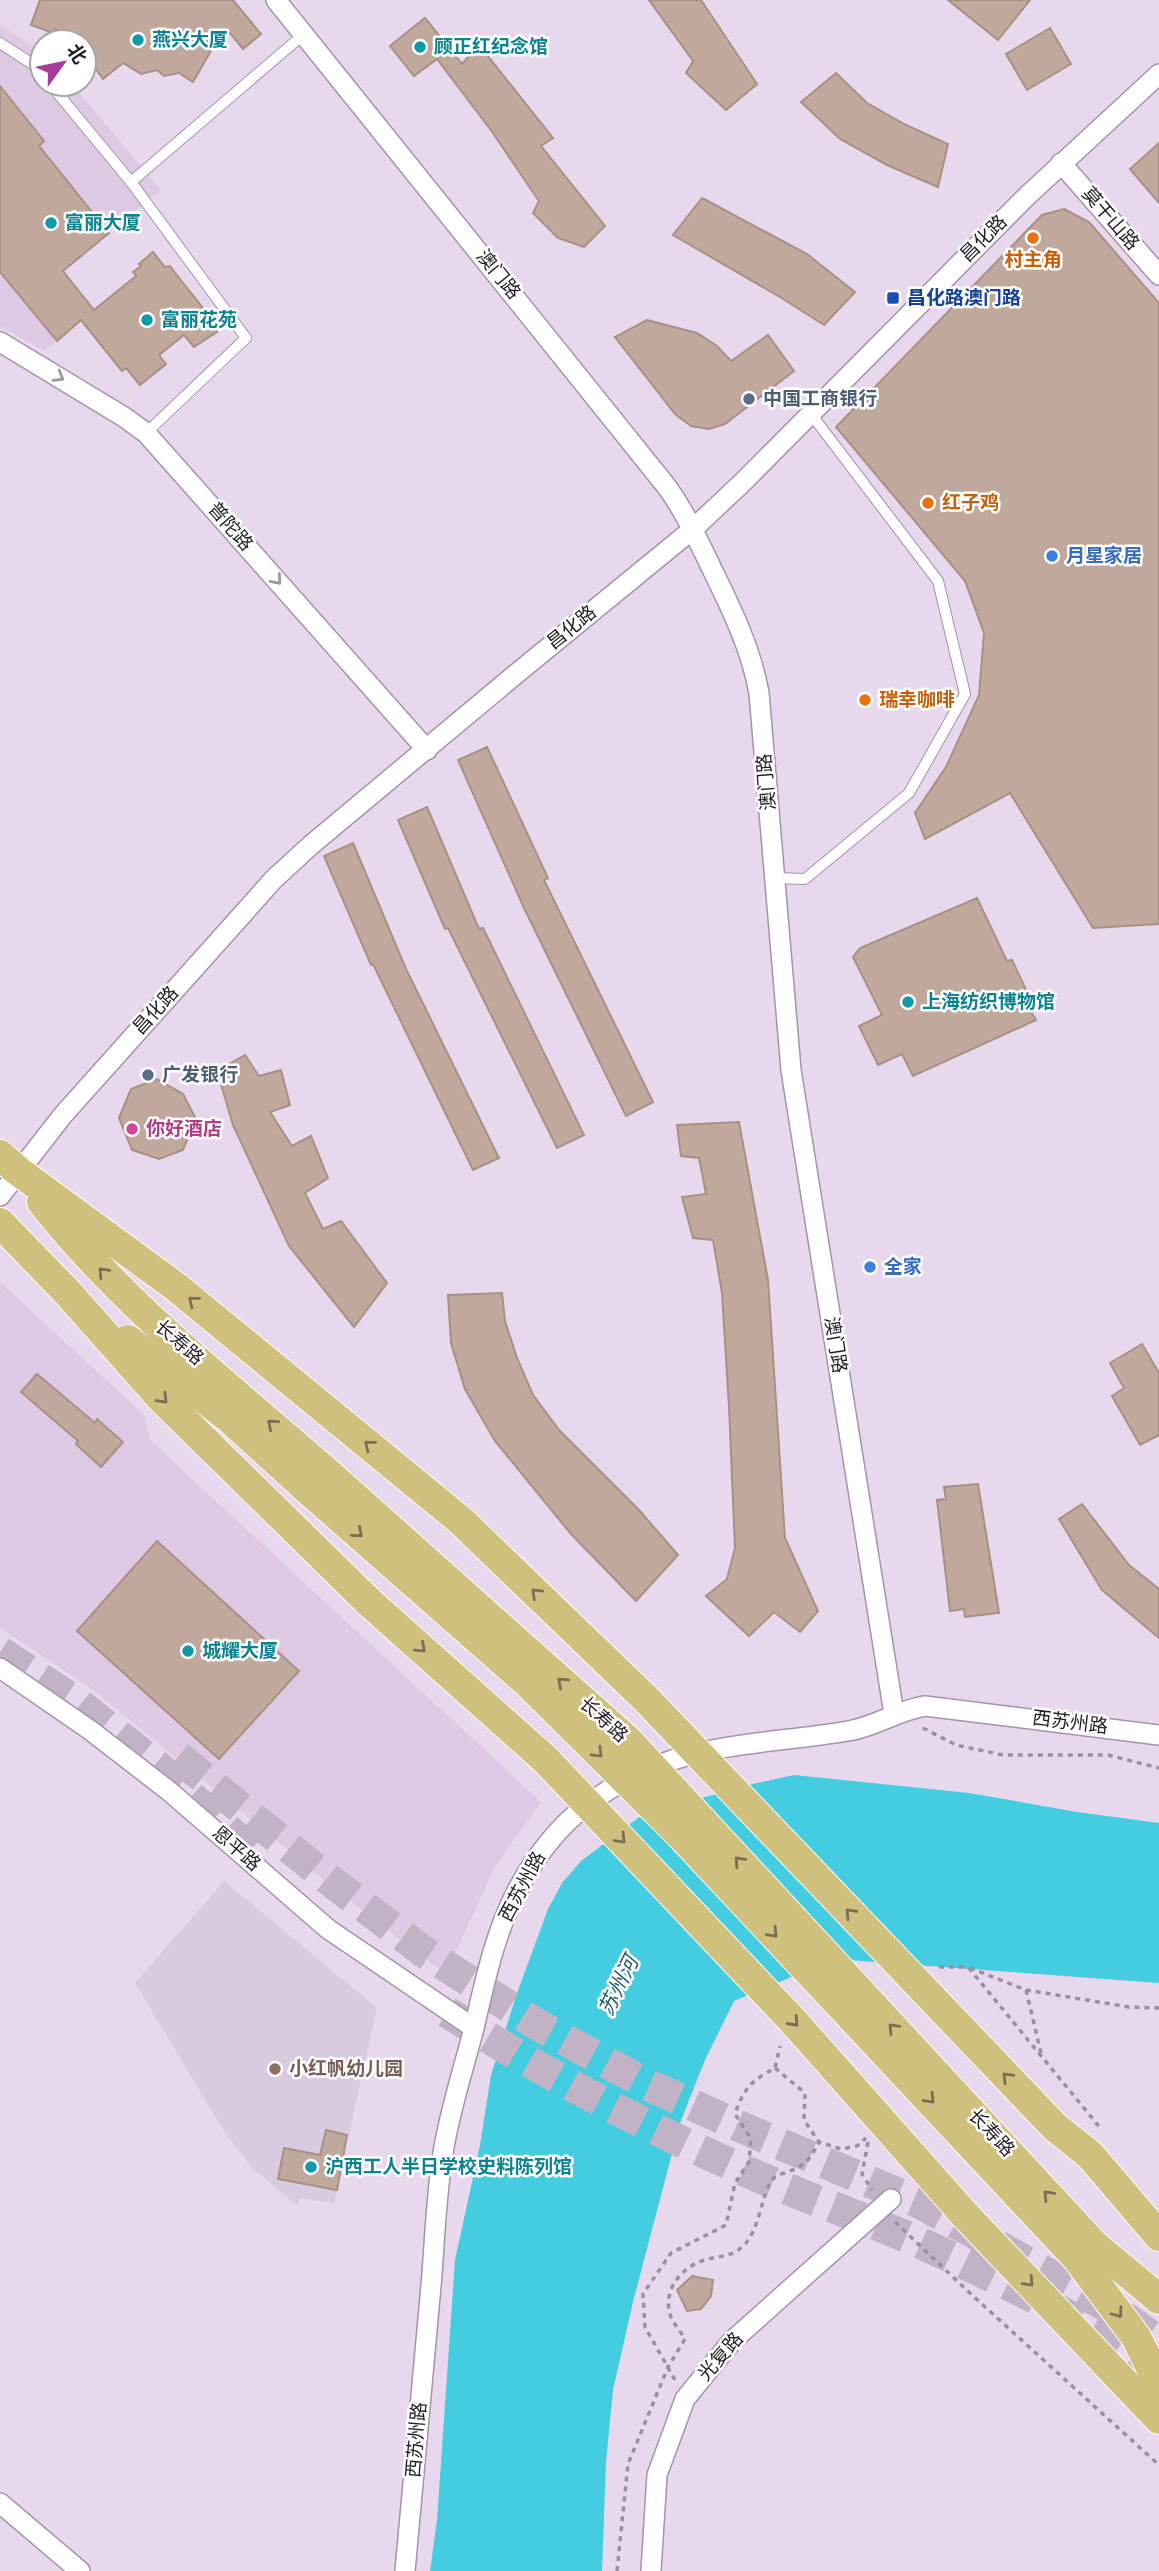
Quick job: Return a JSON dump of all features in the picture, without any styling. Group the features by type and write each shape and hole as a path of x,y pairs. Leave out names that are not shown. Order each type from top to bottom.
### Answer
{"main road":[{"name":"长寿路","path":"9,1163 71,1239 123,1294 538,1692 1086,2251 1159,2299"},
{"path":"9,1163 176,1287 460,1520 646,1699 1055,2127 1090,2155 1159,2236"},
{"name":"长寿路","path":"0,1223 67,1292 162,1398 370,1603 546,1760 793,2021 965,2215 1159,2419"},
{"name":"长寿路","path":"67,1292 229,1418 315,1479"},
{"name":"长寿路","path":"1086,2251 1136,2337 1159,2384"}],"street":[{"name":"澳门路","path":"276,0 652,466 693,530 754,663 776,878 791,1070 894,1714"},
{"name":"昌化路","path":"0,1196 9,1163 63,1115 274,879 516,674 693,530 1061,163 1159,74"},
{"name":"莫干山路","path":"1061,163 1159,275"},
{"name":"普陀路","path":"0,342 146,433 427,750"},
{"name":"恩平路","path":"0,1668 90,1730 169,1791 328,1929 474,2028"},
{"name":"西苏州路","path":"405,2571 443,2147 489,1965 517,1891 536,1858 551,1839 587,1805 608,1790 646,1771 702,1750 846,1731 925,1706 1159,1735"},
{"name":"光复路","path":"651,2571 657,2475 685,2399 732,2341 887,2203"},
{"path":"0,2503 80,2571"}],"lane":[{"path":"131,181 305,34"},
{"path":"0,43 28,61"},
{"path":"62,98 131,181 246,338 146,433"},
{"path":"776,878 805,879 909,793 965,694 938,581 811,414"}],"path":[{"path":"894,1714 956,1745 1003,1755 1108,1755 1159,1768"},
{"path":"968,1967 1026,1990 1129,2007 1159,2008"},
{"path":"1026,1990 1042,2057"},
{"path":"685,2399 645,2327 643,2294 671,2253 726,2225 736,2183 749,2162 751,2139 735,2114 752,2081 775,2068 805,2093 804,2120 819,2142 841,2150 857,2146 870,2133 862,2174 887,2203 889,2216 1159,2465"},
{"path":"617,2571 628,2464 668,2367 685,2339 671,2316 669,2300 673,2283 683,2271 704,2260 726,2256 740,2249 752,2235 766,2193 775,2177 806,2165 819,2142"}],"shaded area":[{"path":"0,24 28,43 28,98 84,98 161,190 63,270 94,310 44,351 0,326"},
{"name":"城耀大厦","path":"0,1282 144,1415 151,1441 541,1802 494,1868 446,1974 370,1917 93,1690 0,1628"},
{"name":"小红帆幼儿园","path":"224,1881 377,2008 334,2203 300,2198 298,2206 252,2168 223,2130 135,1983"}],"water":[{"name":"苏州河","path":"794,1775 969,1793 1159,1823 1159,1983 834,1959 734,2001 705,2060 680,2123 633,2302 613,2390 606,2462 602,2571 430,2571 437,2520 455,2260 480,2145 491,2075 548,1909 562,1883 581,1861 642,1815"}],"building":[{"path":"40,0 233,0 261,34 243,49 230,33 212,49 193,82 179,73 164,76 157,70 141,74 123,63 103,79 98,72 98,28 39,28 31,25"},
{"path":"649,0 701,0 757,84 726,110 686,73 693,61"},
{"path":"948,0 1030,0 998,40"},
{"path":"425,18 462,64 479,45 553,138 541,146 605,226 584,247 558,238 533,213 539,201 493,133 437,59 414,76 390,46"},
{"path":"1050,28 1071,64 1027,90 1006,54"},
{"path":"836,73 867,103 948,144 938,187 887,165 840,139 801,102"},
{"path":"0,86 44,141 39,146 109,233 63,271 94,310 136,276 133,272 153,252 165,267 170,266 207,313 204,315 217,332 194,347 184,335 159,355 166,364 140,385 126,368 122,371 81,320 57,341 0,272"},
{"path":"1159,143 1159,203 1130,169"},
{"path":"702,198 807,254 855,292 824,325 673,235"},
{"name":"月星家居","path":"1064,209 1089,222 1159,303 1159,924 1093,928 1010,793 925,839 915,813 946,767 979,695 984,633 965,581 836,427 1042,215"},
{"path":"647,320 697,333 717,346 731,361 768,335 794,371 725,424 709,429 691,426 675,414 615,337"},
{"path":"487,747 548,878 544,880 653,1102 626,1116 524,908 458,760"},
{"path":"427,807 479,929 483,928 584,1135 557,1148 448,928 445,929 398,820"},
{"path":"353,843 406,969 499,1158 473,1170 373,964 371,965 324,856"},
{"path":"977,898 1007,961 1012,960 1029,996 1023,998 1036,1020 913,1076 902,1054 878,1065 859,1026 882,1015 853,957 860,948"},
{"path":"245,1055 259,1076 281,1070 290,1105 270,1112 292,1146 311,1136 328,1178 305,1193 323,1229 341,1221 387,1283 354,1327 289,1246 233,1125 217,1071"},
{"path":"157,1079 183,1094 196,1119 183,1150 159,1159 132,1150 119,1118 131,1089"},
{"path":"739,1122 768,1280 785,1538 818,1611 800,1632 774,1612 749,1636 706,1596 727,1579 735,1548 722,1293 713,1240 693,1238 682,1197 706,1194 699,1158 681,1156 677,1125"},
{"path":"502,1293 505,1321 533,1395 560,1431 639,1510 678,1555 636,1601 571,1534 495,1441 465,1389 451,1343 448,1295"},
{"path":"1142,1344 1159,1373 1159,1435 1140,1445 1112,1396 1124,1388 1110,1363"},
{"path":"37,1374 95,1423 97,1419 123,1442 101,1467 76,1444 78,1441 21,1392"},
{"path":"978,1484 999,1613 965,1617 964,1609 950,1611 937,1500 946,1499 944,1487"},
{"path":"1082,1504 1129,1565 1159,1589 1159,1638 1102,1590 1059,1519"},
{"name":"城耀大厦","path":"157,1541 299,1671 219,1759 77,1631"},
{"name":"沪西工人半日学校史料陈列馆","path":"326,2130 347,2135 337,2190 278,2179 284,2148 320,2155"},
{"path":"692,2276 713,2280 711,2296 701,2309 687,2311 677,2290"}],"tunnel":[{"path":"0,1652 76,1702 156,1765 261,1860"},
{"path":"178,1757 328,1879 424,1952 538,2025 648,2085 918,2202 1117,2312 1159,2342"},
{"path":"447,2012 556,2077 631,2117 745,2171 968,2265 1034,2297 1159,2371"}],"place":[{"name":"燕兴大厦","path":"138,40"},
{"name":"顾正红纪念馆","path":"420,47"},
{"name":"富丽大厦","path":"51,223"},
{"name":"村主角","path":"1033,238"},
{"name":"昌化路澳门路","path":"893,298"},
{"name":"富丽花苑","path":"147,320"},
{"name":"中国工商银行","path":"749,399"},
{"name":"红子鸡","path":"928,503"},
{"name":"月星家居","path":"1052,556"},
{"name":"瑞幸咖啡","path":"865,700"},
{"name":"上海纺织博物馆","path":"908,1002"},
{"name":"广发银行","path":"148,1075"},
{"name":"你好酒店","path":"132,1129"},
{"name":"全家","path":"870,1267"},
{"name":"城耀大厦","path":"188,1651"},
{"name":"小红帆幼儿园","path":"275,2069"},
{"name":"沪西工人半日学校史料陈列馆","path":"311,2167"}]}
